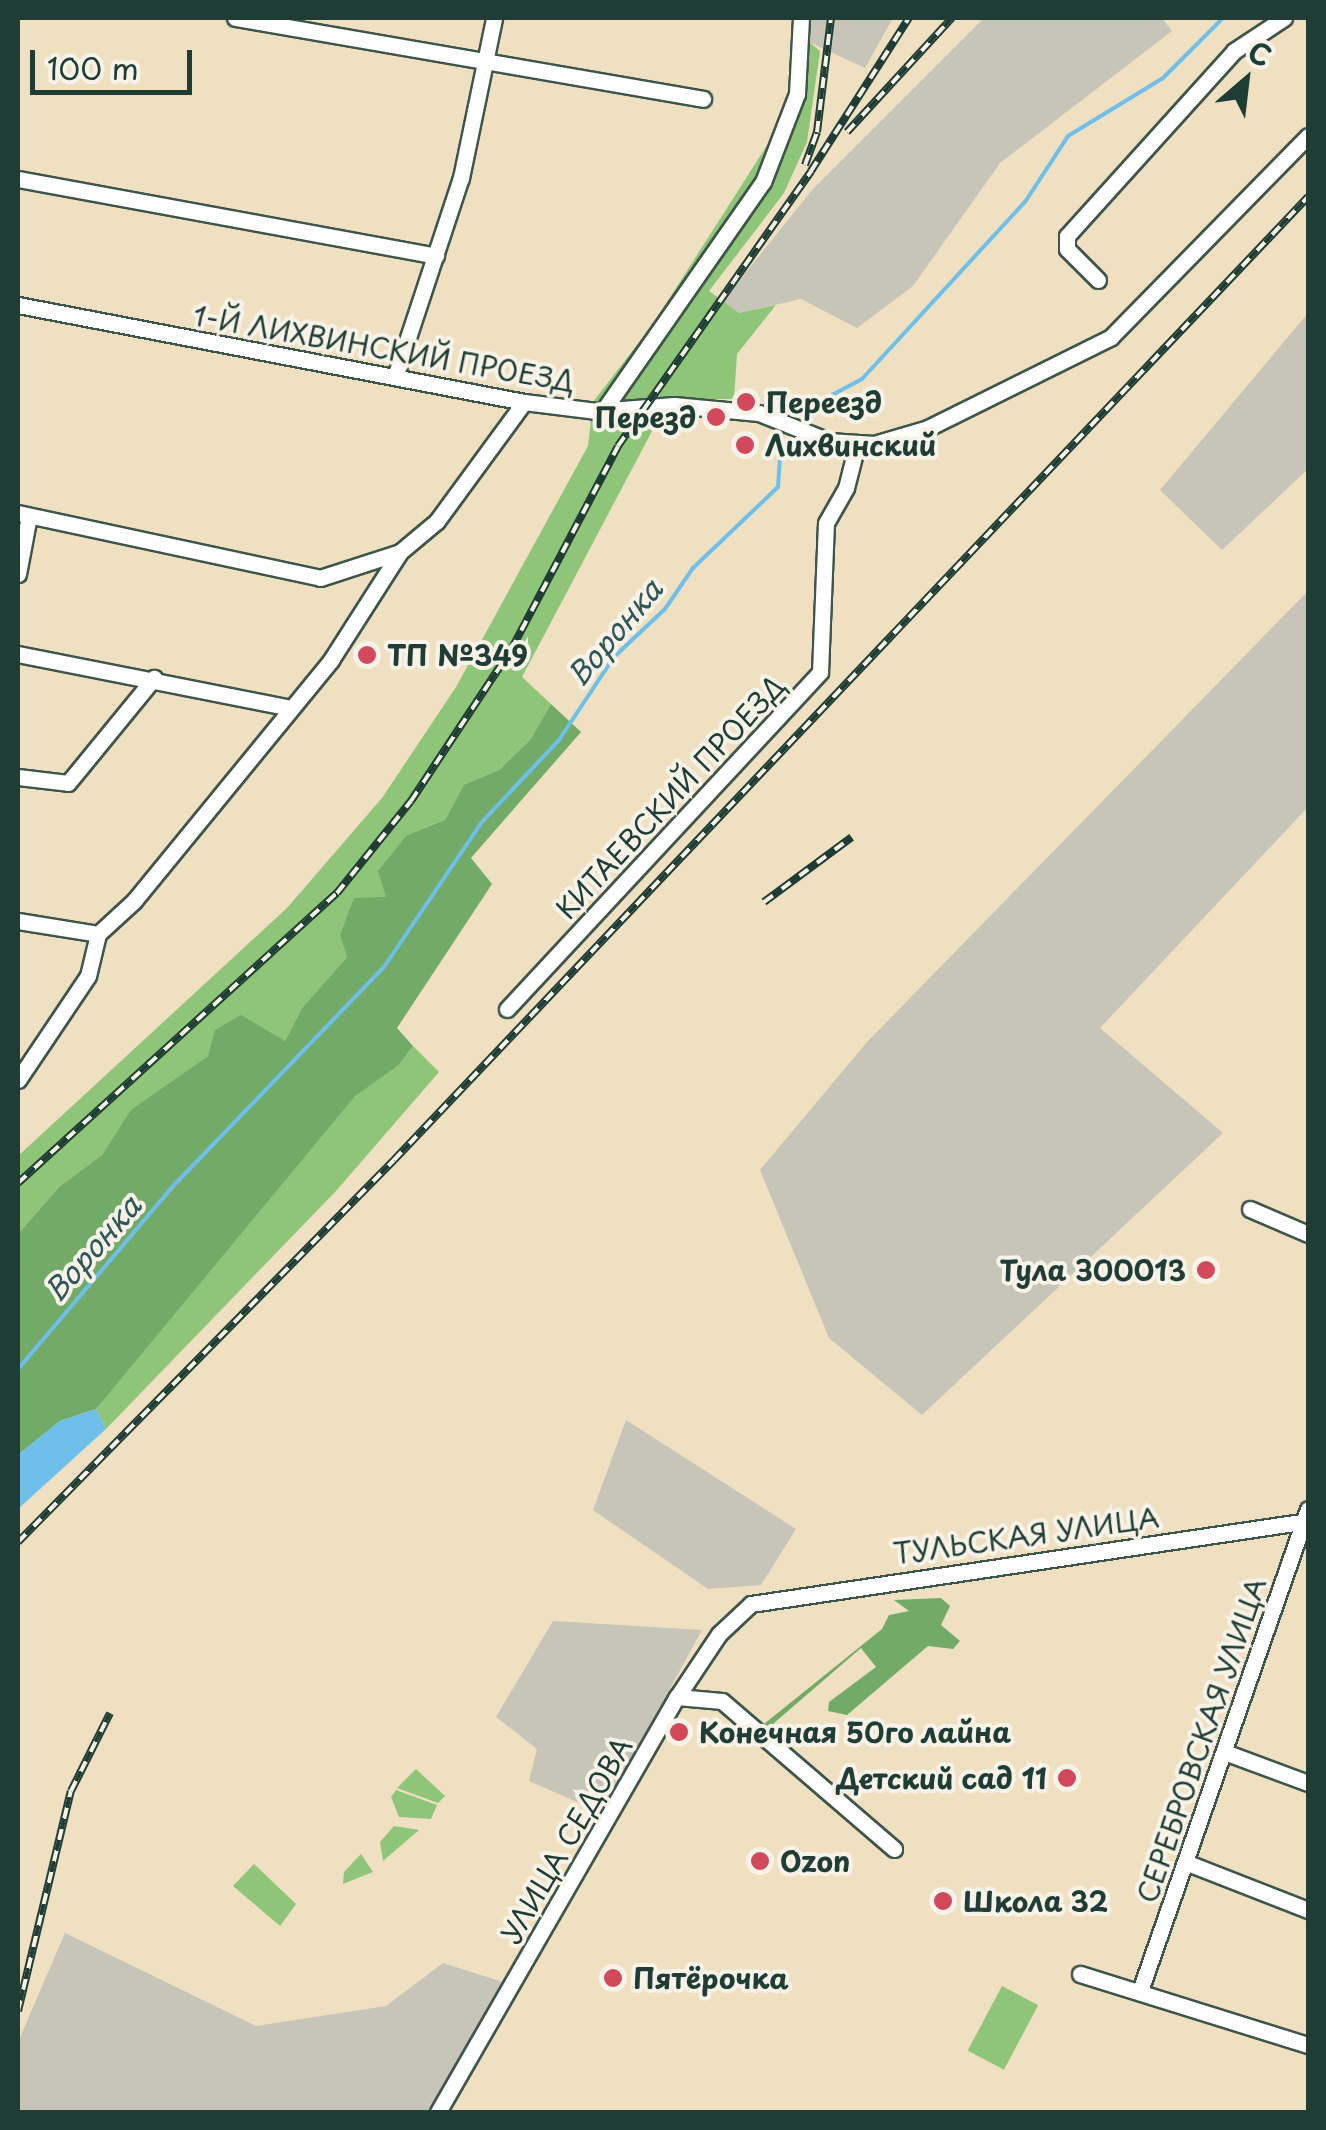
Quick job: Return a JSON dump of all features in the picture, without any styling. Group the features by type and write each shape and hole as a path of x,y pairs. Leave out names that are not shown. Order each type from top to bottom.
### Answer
{"street":[{"path":"235,18 486,58 703,99"},
{"path":"395,377 461,178 494,18"},
{"path":"602,411 762,182 797,94 800,18"},
{"path":"1098,280 1067,249 1067,236 1234,52 1284,18"},
{"path":"857,445 928,428 1112,337 1308,136"},
{"path":"18,178 436,256"},
{"name":"1-Й ЛИХВИНСКИЙ ПРОЕЗД","path":"18,305 524,402 602,411 688,405 770,415 829,440 857,445"},
{"path":"18,1080 88,976 98,934 134,902 344,643 400,552 444,513 524,402"},
{"name":"КИТАЕВСКИЙ ПРОЕЗД","path":"507,1009 820,672 826,523 846,488 857,445"},
{"path":"18,574 23,514 320,578 400,552"},
{"path":"18,654 291,708"},
{"path":"18,776 68,783 154,678"},
{"path":"18,921 98,934"},
{"path":"1250,1209 1308,1234"},
{"name":"ТУЛЬСКАЯ УЛИЦА","path":"751,1604 1307,1517"},
{"name":"СЕРЕБРОВСКАЯ УЛИЦА","path":"1141,1988 1307,1517"},
{"name":"УЛИЦА СЕДОВА","path":"438,2112 678,1697 719,1634 751,1604"},
{"path":"678,1697 722,1701 894,1849"},
{"path":"1227,1753 1308,1783"},
{"path":"1185,1862 1308,1910"},
{"path":"1080,1974 1141,1988 1308,2045"}],"shaded area":[{"path":"807,18 893,18 865,68 809,42"},
{"path":"984,18 1162,18 1172,31 1000,163 913,286 857,328 801,299 739,313 722,302 812,190"},
{"path":"1308,313 1308,469 1222,550 1160,490"},
{"path":"1308,591 1308,807 1100,1028 1223,1133 922,1415 829,1338 760,1170 867,1042"},
{"path":"626,1420 796,1529 761,1585 708,1589 593,1510"},
{"path":"553,1621 702,1630 602,1813 529,1781 537,1749 496,1717"},
{"path":"65,1933 256,2026 386,2006 443,1963 506,1983 429,2112 18,2112 18,2042"}],"green space":[{"path":"809,42 820,51 807,142 784,193 709,291 739,313 776,305 737,354 734,399 669,399 522,677 551,704 530,740 499,770 464,786 445,820 407,835 386,898 347,957 302,1008 285,1041 208,1056 132,1110 102,1155 59,1187 18,1234 18,1156 287,908 382,798 456,687 588,446 593,402 653,324 803,89"},
{"path":"551,704 581,732 471,858 492,884 397,1028 413,1046 399,1065 355,1096 96,1409 60,1421 18,1455 18,1234 59,1187 102,1155 131,1110 208,1056 215,1030 241,1015 285,1041 302,1008 347,957 340,935 354,898 386,897 378,871 407,835 445,820 464,785 499,770 530,740"},
{"path":"413,1046 439,1072 336,1191 106,1429 96,1409 216,1258 355,1095 399,1065"},
{"path":"941,1598 950,1606 941,1625 960,1641 953,1649 928,1646 847,1715 828,1711 829,1702 876,1667 861,1648 774,1723 778,1736 764,1724 882,1629 889,1615 909,1611 894,1600"},
{"path":"416,1769 445,1796 438,1803 397,1788"},
{"path":"396,1790 437,1805 431,1819 399,1817 391,1797"},
{"path":"394,1826 419,1830 383,1861 380,1842"},
{"path":"361,1854 373,1872 343,1884 344,1872"},
{"path":"254,1864 296,1904 280,1926 233,1886"},
{"path":"1002,1986 1038,2005 1004,2070 968,2050"}],"water":[{"path":"96,1409 106,1429 18,1509 18,1455 60,1421"}],"waterway":[{"name":"Воронка","path":"787,419 862,379 1025,202 1068,136 1163,78 1223,18"},
{"name":"Воронка","path":"18,1369 176,1183 384,967 481,823 559,740 614,657 665,609 693,568 778,487 782,427"}],"railway":[{"path":"805,165 817,132 831,18"},
{"path":"18,1183 337,893 411,801 511,650 618,446 811,171 909,18"},
{"path":"847,132 952,18"},
{"path":"18,1542 394,1160 1308,197"},
{"path":"764,902 852,837"},
{"path":"18,2011 71,1791 110,1713"}],"place":[{"name":"Переезд","path":"746,402"},
{"name":"Перезд","path":"716,417"},
{"name":"Лихвинский","path":"745,445"},
{"name":"ТП №349","path":"367,655"},
{"name":"Тула 300013","path":"1206,1270"},
{"name":"Конечная 50го лайна","path":"679,1732"},
{"name":"Детский сад 11","path":"1067,1778"},
{"name":"Ozon","path":"760,1861"},
{"name":"Школа 32","path":"943,1901"},
{"name":"Пятёрочка","path":"613,1978"}]}
